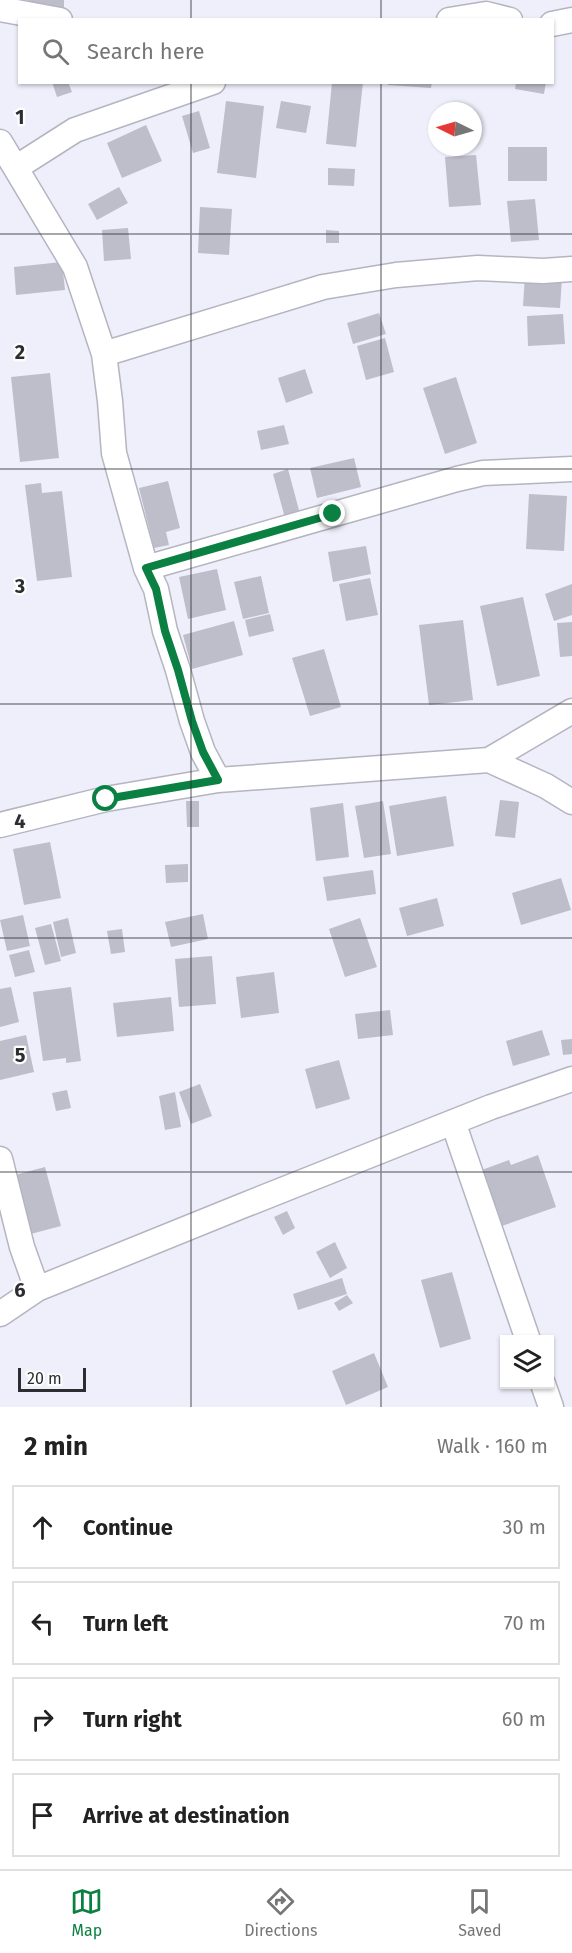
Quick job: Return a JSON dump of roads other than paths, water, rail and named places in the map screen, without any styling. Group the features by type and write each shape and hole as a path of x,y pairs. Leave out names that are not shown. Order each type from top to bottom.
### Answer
{"street":[{"path":"0,9 49,18"},
{"path":"461,18 486,14 502,18"},
{"path":"554,24 572,20"},
{"path":"16,167 75,130 207,84"},
{"path":"0,142 75,267 104,354 114,453 146,568 156,589 165,631 192,721 203,752 218,780"},
{"path":"104,354 323,287 396,275 478,268 543,271 572,269"},
{"path":"146,568 457,479 483,473 572,469"},
{"path":"0,825 106,799 218,780 489,760 572,711"},
{"path":"489,760 546,786 572,802"},
{"path":"0,1314 37,1289 453,1122 572,1079"},
{"path":"453,1122 526,1335"},
{"path":"0,1159 22,1247 37,1289"},
{"path":"545,1389 551,1407"}]}
